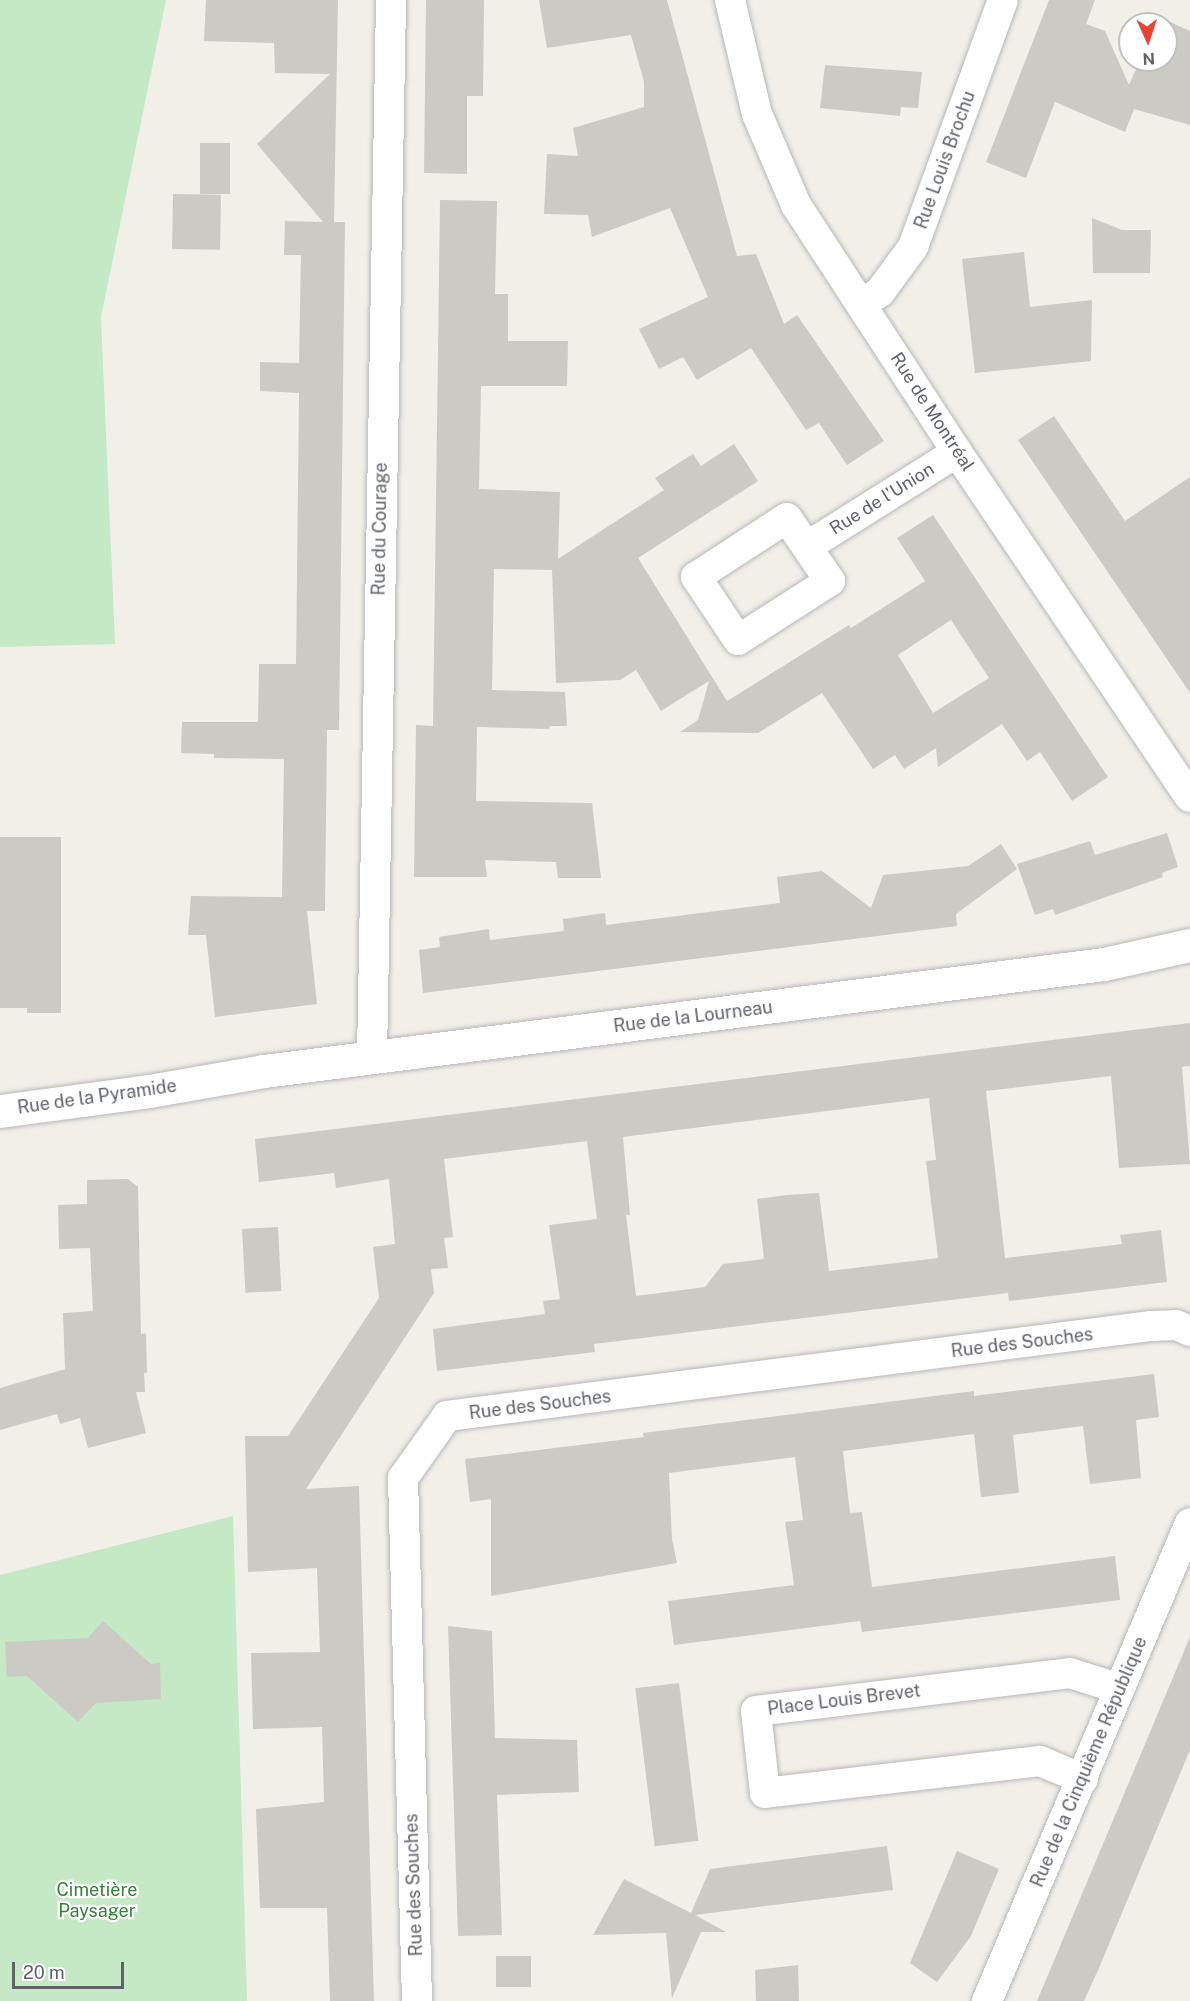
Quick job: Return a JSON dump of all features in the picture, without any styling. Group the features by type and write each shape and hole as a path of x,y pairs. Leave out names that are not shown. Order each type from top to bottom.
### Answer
{"street":[{"name":"Rue du Courage","path":"372,1058 391,0"},
{"name":"Rue de Montréal","path":"730,0 757,114 796,206 957,452 1190,797"},
{"name":"Rue Louis Brochu","path":"862,304 880,292 913,247 1003,0"},
{"name":"Rue de l'Union","path":"808,546 957,452"},
{"name":"Rue de la Lourneau","path":"195,1084 264,1071 1104,964 1190,945"},
{"name":"Rue de la Pyramide","path":"0,1111 195,1084"},
{"name":"Rue des Souches","path":"417,2001 403,1478 447,1416 1151,1326 1176,1325 1190,1331"},
{"name":"Rue de la Cinquième République","path":"987,2001 1190,1523"},
{"name":"Place Louis Brevet","path":"1083,1779 1040,1761 765,1793 756,1711 1070,1673 1120,1689"}],"green space":[{"path":"0,0 166,0 101,317 115,644 0,647"},
{"name":"Cimetière Paysager","path":"233,1516 247,2001 0,2001 0,1575"}],"building":[{"path":"206,0 338,0 334,222 345,222 339,730 327,730 325,911 307,911 317,1004 215,1017 206,935 188,935 191,896 282,897 284,759 214,758 214,754 181,753 182,722 258,722 259,664 296,664 299,393 260,391 260,362 299,363 301,255 284,255 285,221 323,222 257,144 330,74 275,73 274,43 204,41"},
{"path":"426,0 484,0 483,96 467,96 467,174 424,173"},
{"path":"539,0 667,0 737,256 756,254 784,324 797,315 884,441 847,465 819,423 806,430 751,348 697,380 683,357 659,369 639,329 708,297 670,208 592,237 588,215 544,214 547,154 578,156 573,128 644,107 644,82 631,35 547,48"},
{"path":"1049,0 1095,0 1086,24 1105,31 1118,60 1118,72 1123,72 1129,85 1135,72 1178,72 1178,26 1190,31 1190,125 1134,109 1125,132 1055,102 1026,178 986,162"},
{"path":"825,65 922,72 918,108 901,107 900,116 820,108"},
{"path":"200,143 230,143 230,194 200,194"},
{"path":"173,194 221,195 220,250 172,249"},
{"path":"440,200 497,201 495,294 508,294 508,341 568,341 567,386 481,386 479,489 560,492 558,559 664,490 655,478 693,454 701,466 734,444 758,481 638,558 727,701 849,625 851,628 925,581 897,538 933,515 1108,777 1072,801 1040,752 1027,761 1002,724 938,767 936,748 904,769 895,755 873,769 822,693 758,733 680,732 698,720 709,681 661,711 636,670 620,680 556,683 552,570 494,569 492,690 565,692 567,726 550,726 549,729 477,727 476,801 592,803 601,878 558,878 556,862 485,860 487,877 414,877 416,725 433,726","holes":["951,620 989,678 933,713 898,655"]},
{"path":"1092,218 1122,230 1151,230 1150,273 1093,273"},
{"path":"1024,252 1030,307 1092,300 1091,361 975,373 962,259"},
{"path":"1054,416 1125,521 1190,477 1190,693 1018,440"},
{"path":"1167,833 1178,867 1162,873 1163,877 1055,915 1053,909 1035,915 1017,864 1090,841 1095,855"},
{"path":"0,837 61,837 61,1013 27,1013 27,1008 0,1008"},
{"path":"1001,844 1017,869 956,914 957,926 423,993 419,950 440,947 439,937 489,929 490,940 564,931 563,919 605,913 606,925 780,903 777,877 822,871 871,908 883,875 968,866"},
{"path":"1190,1023 1190,1066 1182,1067 1190,1164 1119,1168 1111,1076 986,1091 1005,1258 1122,1244 1120,1235 1161,1230 1167,1282 1009,1301 1008,1293 594,1344 595,1352 437,1371 433,1329 545,1314 543,1301 560,1299 549,1225 597,1219 587,1141 444,1159 453,1237 444,1238 448,1268 431,1269 434,1293 306,1489 359,1486 374,2001 330,2001 327,1908 260,1908 256,1809 324,1802 322,1727 253,1729 251,1653 320,1652 317,1568 248,1572 245,1436 288,1436 379,1298 373,1247 395,1244 389,1179 336,1188 334,1173 259,1182 255,1139","holes":["929,1098 936,1160 926,1161 938,1258 829,1271 819,1193 787,1195 757,1199 764,1259 723,1264 705,1287 636,1296 626,1215 630,1215 623,1137"]},
{"path":"128,1179 138,1187 141,1334 146,1333 147,1373 144,1373 145,1392 136,1392 146,1433 88,1448 80,1418 60,1424 57,1414 0,1430 0,1388 65,1369 63,1313 93,1311 90,1248 59,1249 58,1205 87,1204 87,1180"},
{"path":"278,1227 281,1291 245,1293 242,1229"},
{"path":"1154,1374 1159,1417 1136,1420 1141,1478 1090,1484 1083,1426 1013,1435 1019,1493 981,1497 974,1434 843,1451 850,1513 862,1512 872,1587 1115,1556 1120,1600 862,1632 860,1621 674,1645 668,1601 794,1585 785,1522 803,1520 795,1457 669,1473 672,1539 677,1563 491,1596 491,1499 470,1502 465,1459 644,1437 643,1433 974,1391 974,1396"},
{"path":"103,1621 151,1664 160,1663 161,1699 96,1703 78,1722 27,1676 7,1677 5,1642 88,1638"},
{"path":"448,1626 492,1631 495,1738 577,1740 579,1792 497,1795 502,1935 458,1936"},
{"path":"1190,1637 1190,1750 1099,1968 1084,2001 1037,2001"},
{"path":"679,1683 698,1841 655,1846 635,1688"},
{"path":"887,1846 893,1890 695,1915 726,1932 701,1932 672,1998 666,1933 593,1935 624,1879 691,1913 710,1869"},
{"path":"957,1851 999,1869 971,1936 937,1982 910,1963"},
{"path":"496,1956 531,1956 531,1987 496,1987"},
{"path":"798,1965 799,2001 756,2001 755,1970"}]}
